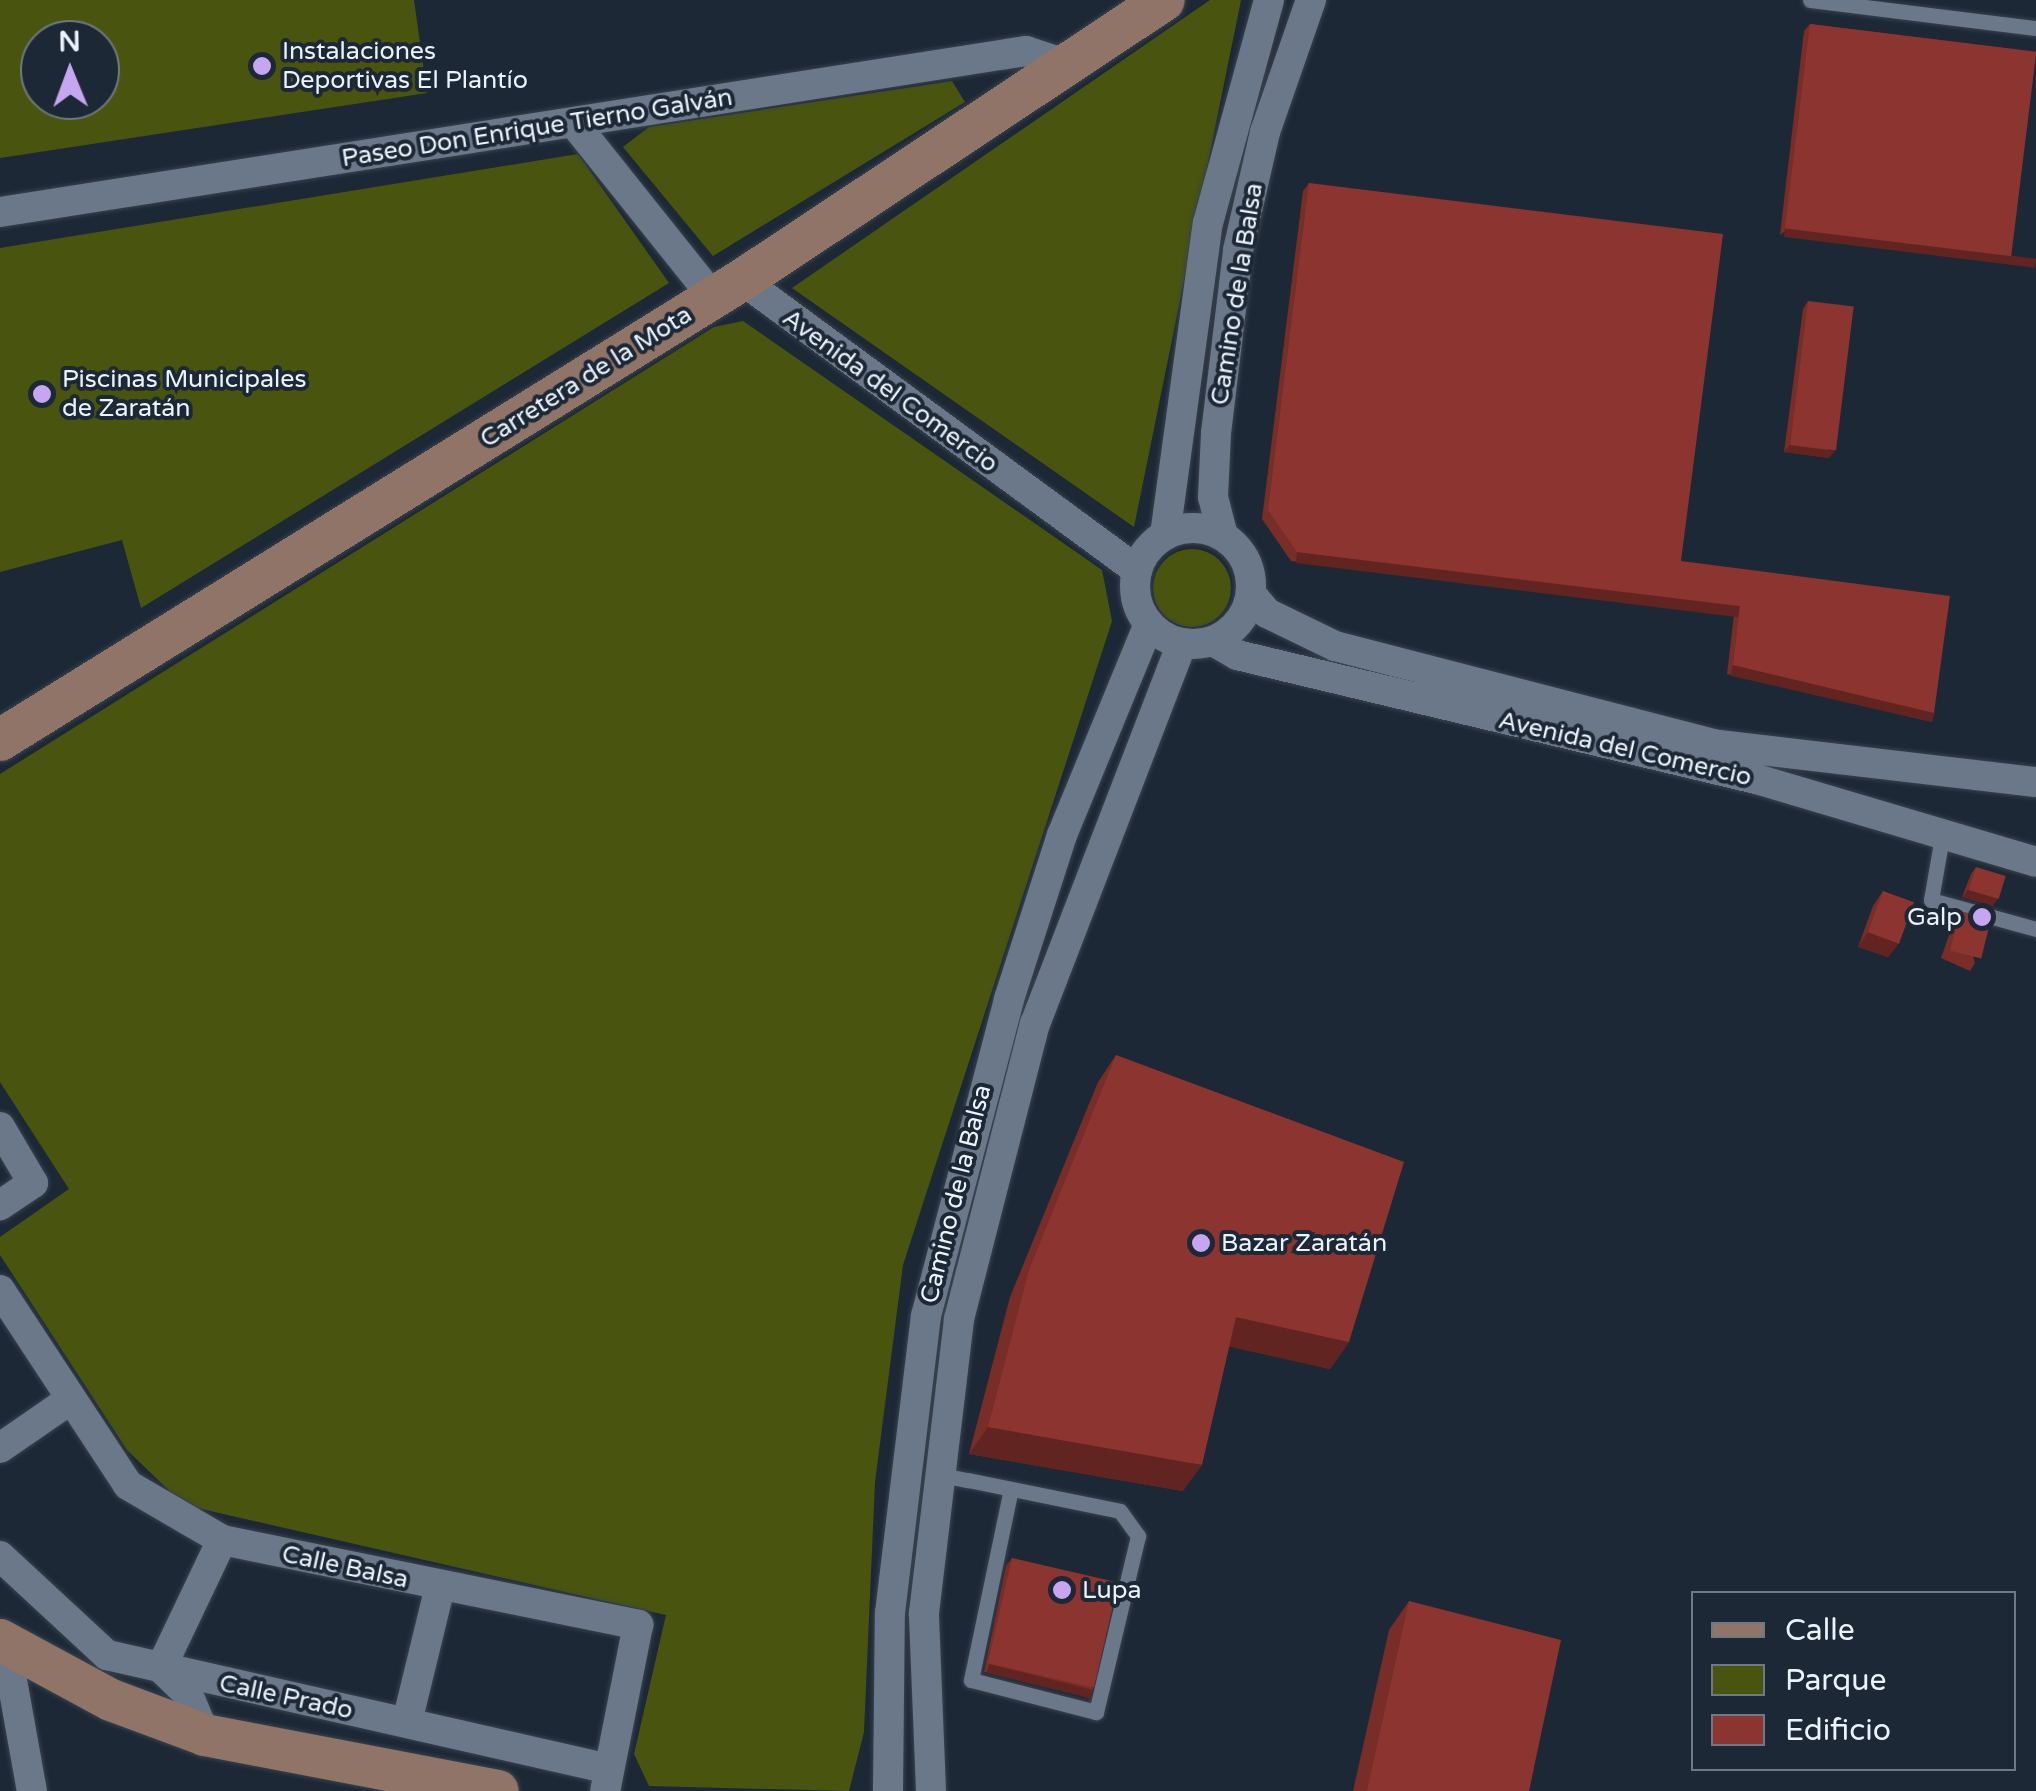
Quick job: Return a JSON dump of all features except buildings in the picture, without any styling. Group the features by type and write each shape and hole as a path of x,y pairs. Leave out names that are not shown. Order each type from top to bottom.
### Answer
{"main road":[{"name":"Carretera de la Mota","path":"0,740 727,288 1072,66 1164,0"},
{"path":"3,1644 111,1700 205,1735 498,1791"}],"street":[{"name":"Camino de la Balsa","path":"1164,535 1208,223 1268,0"},
{"name":"Camino de la Balsa","path":"1223,536 1213,497 1216,433 1238,250 1265,132 1310,0"},
{"name":"Paseo Don Enrique Tierno Galván","path":"0,212 1026,51 1072,66"},
{"name":"Avenida del Comercio","path":"574,122 727,288 1136,570"},
{"path":"1194,527 1223,536 1246,560 1251,594 1238,622 1198,642 1149,624 1136,570 1164,535 1194,527"},
{"name":"Avenida del Comercio","path":"1251,594 1266,613 1336,646 1719,744 2036,782"},
{"name":"Camino de la Balsa","path":"888,1791 892,1593 926,1316 1014,981 1149,624"},
{"name":"Camino de la Balsa","path":"931,1791 924,1612 936,1474 995,1158 1092,858 1198,642"},
{"name":"Avenida del Comercio","path":"1198,642 1237,656 1943,831 2036,862"},
{"path":"0,1128 34,1183 0,1205"},
{"name":"Calle Balsa","path":"0,1290 128,1485 222,1540 638,1625 607,1780"},
{"path":"0,1448 71,1399"},
{"path":"161,1668 222,1540"},
{"name":"Calle Prado","path":"0,1556 108,1656 407,1722 607,1780"},
{"path":"407,1722 440,1587"},
{"path":"3,1644 32,1791"},
{"path":"111,1700 130,1676 161,1668"},
{"path":"161,1668 188,1694 205,1735"}],"lane":[{"path":"1810,0 2036,28"},
{"path":"1943,831 1931,900 2036,929"},
{"path":"936,1474 1011,1488 1120,1510 1138,1536 1096,1712 971,1680 1011,1488"}],"green space":[{"name":"Instalaciones Deportivas El Plantío","path":"0,0 414,0 427,93 0,158"},
{"path":"1210,0 1241,0 1134,527 792,288"},
{"path":"952,81 965,102 713,256 623,147 649,127"},
{"path":"578,154 669,283 141,608 122,540 0,572 0,248"},
{"path":"743,321 1102,570 1112,621 903,1265 875,1482 864,1732 849,1791 649,1786 634,1754 666,1615 184,1505 127,1450 0,1255 0,1237 69,1189 0,1082 0,774 714,327"},
{"path":"1184,549 1200,549 1225,566 1231,588 1225,610 1214,621 1200,627 1184,627 1159,610 1153,596 1153,580 1170,555"}],"place":[{"name":"Instalaciones Deportivas El Plantío","path":"262,66"},
{"name":"Piscinas Municipales de Zaratán","path":"42,394"},
{"name":"Galp","path":"1982,917"},
{"name":"Bazar Zaratán","path":"1201,1243"},
{"name":"Lupa","path":"1062,1590"}]}
